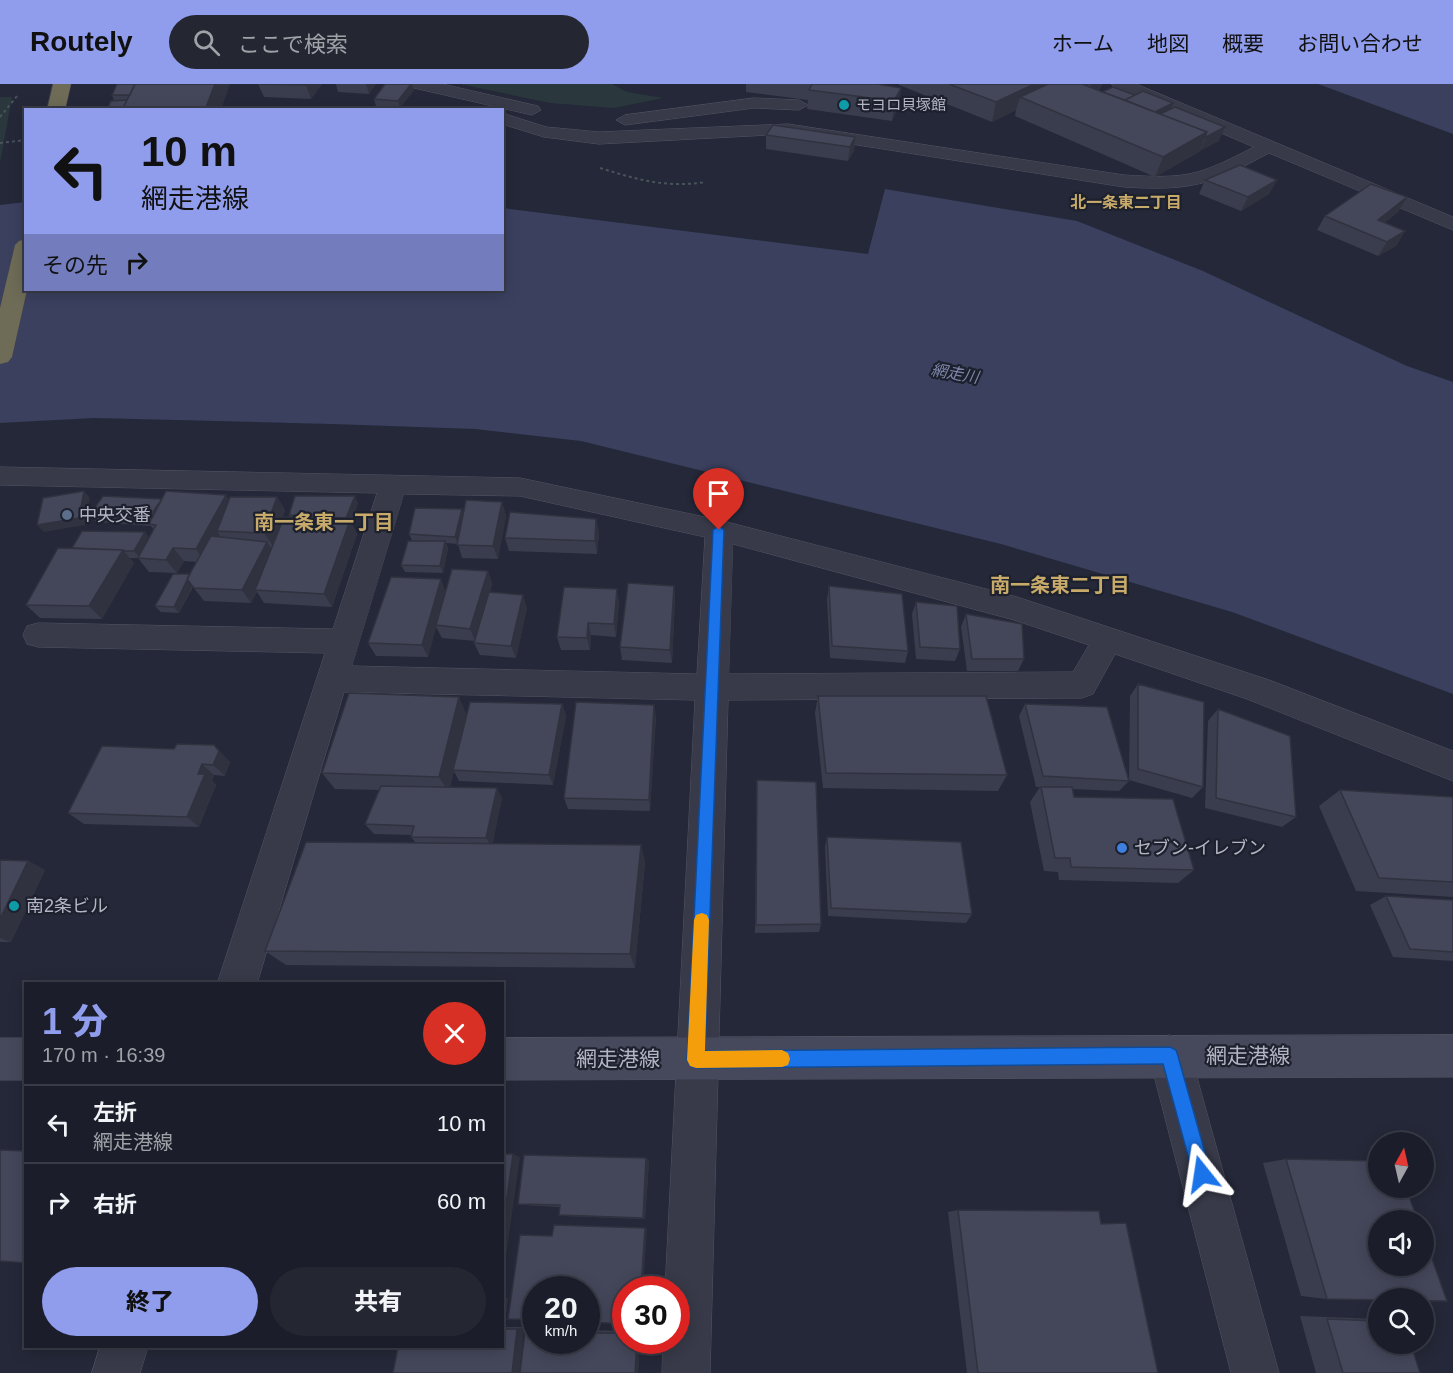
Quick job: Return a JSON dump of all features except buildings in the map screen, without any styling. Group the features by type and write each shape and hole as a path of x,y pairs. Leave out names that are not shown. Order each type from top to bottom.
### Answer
{"highway":[{"path":"56,108 62,84"},
{"path":"0,357 24,254"}],"main road":[{"name":"網走港線","path":"504,1059 1453,1056"},
{"path":"0,1059 24,1059"}],"street":[{"path":"419,84 476,108"},
{"path":"419,84 551,114"},
{"path":"1121,84 1453,224"},
{"path":"573,117 596,121 640,119 754,103 799,105"},
{"path":"504,119 544,132 599,138 788,129 1124,181 1161,183 1183,183 1206,177 1267,147"},
{"path":"0,476 520,487 719,530 1017,609 1258,689 1453,766"},
{"path":"238,982 393,485"},
{"path":"686,1373 696,1060 719,530"},
{"path":"39,635 344,641"},
{"path":"332,679 712,687 1082,685 1108,639"},
{"path":"1170,1056 1255,1373"},
{"path":"116,1373 124,1348"}],"path":[{"path":"0,117 17,96"},
{"path":"0,143 24,140"},
{"path":"593,166 614,170 649,183 677,186 706,182"}],"shaded area":[{"path":"460,84 612,84 627,92 663,98 614,108 550,103"},
{"path":"0,97 12,97 0,163"}],"water":[{"path":"1318,84 1453,84 1453,134"},
{"name":"網走川","path":"885,189 1077,221 1203,271 1407,366 1453,382 1453,694 1232,612 1001,544 581,441 475,429 332,424 94,418 0,423 0,205 24,202 24,291 504,291 504,208 868,254"}],"slow traffic":[{"path":"702,920 696,1060 782,1059"}],"place":[{"name":"モヨロ貝塚館","path":"844,105"},
{"name":"中央交番","path":"67,515"},
{"name":"セブン-イレブン","path":"1122,848"},
{"name":"南2条ビル","path":"14,906"}],"district":[{"name":"北一条東二丁目","path":"1126,202"},
{"name":"南一条東一丁目","path":"324,522"},
{"name":"南一条東二丁目","path":"1060,585"}],"route":[{"path":"719,530 696,1060 1170,1056 1202,1174"}]}
